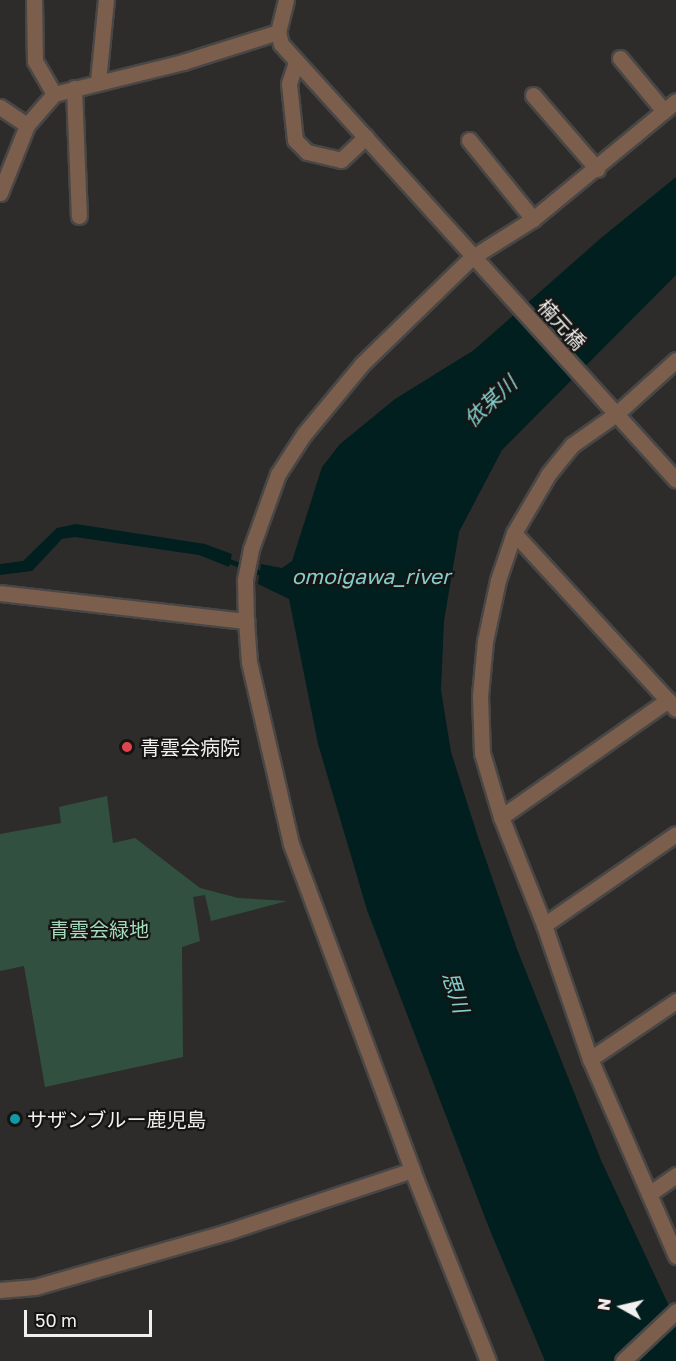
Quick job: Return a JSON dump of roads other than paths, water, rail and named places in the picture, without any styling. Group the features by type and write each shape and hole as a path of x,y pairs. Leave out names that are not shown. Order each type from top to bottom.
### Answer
{"street":[{"path":"34,0 35,61 54,94"},
{"path":"98,81 106,0"},
{"path":"0,193 27,125 54,94 98,81 183,62 278,32 286,0"},
{"name":"楠元橋","path":"278,32 281,44 296,62 366,137 471,258 488,272 676,480"},
{"path":"620,58 664,111"},
{"path":"296,62 288,96 295,140 307,152 341,160 366,137"},
{"path":"74,88 79,216"},
{"path":"533,95 597,169"},
{"path":"488,1361 412,1170 291,844 249,662 245,581 251,549 278,474 304,434 362,364 471,258 533,219 597,169 676,100"},
{"path":"0,106 27,125"},
{"path":"469,140 533,219"},
{"path":"676,360 611,409 572,445 548,475 514,533 498,580 487,630 480,696 482,753 501,818 544,925 590,1059 676,1256"},
{"path":"501,818 672,705 514,533"},
{"path":"0,593 246,621"},
{"path":"544,925 676,834"},
{"path":"590,1059 676,1001"},
{"path":"0,1290 35,1287 204,1238 412,1170"},
{"path":"649,1194 676,1175"},
{"path":"623,1361 676,1311"}],"water":[{"name":"omoigawa_river","path":"676,177 676,275 502,450 459,532 444,621 441,690 451,752 479,840 517,949 601,1160 676,1321 676,1361 545,1361 489,1228 367,910 318,744 289,599 258,584 261,564 282,568 292,561 322,467 340,444 395,399 474,350 601,238"},
{"path":"76,524 205,544 232,554 229,567 199,555 75,537 62,539 32,571 0,575 0,564 23,561 57,528"}],"waterway":[{"path":"224,559 266,575"}],"place":[{"name":"青雲会病院","path":"127,747"},
{"name":"サザンブルー鹿児島","path":"15,1119"}],"water label":[{"name":"依某川","path":"490,401"},
{"name":"思川","path":"456,992"}],"park label":[{"name":"青雲会緑地","path":"99,929"}]}
